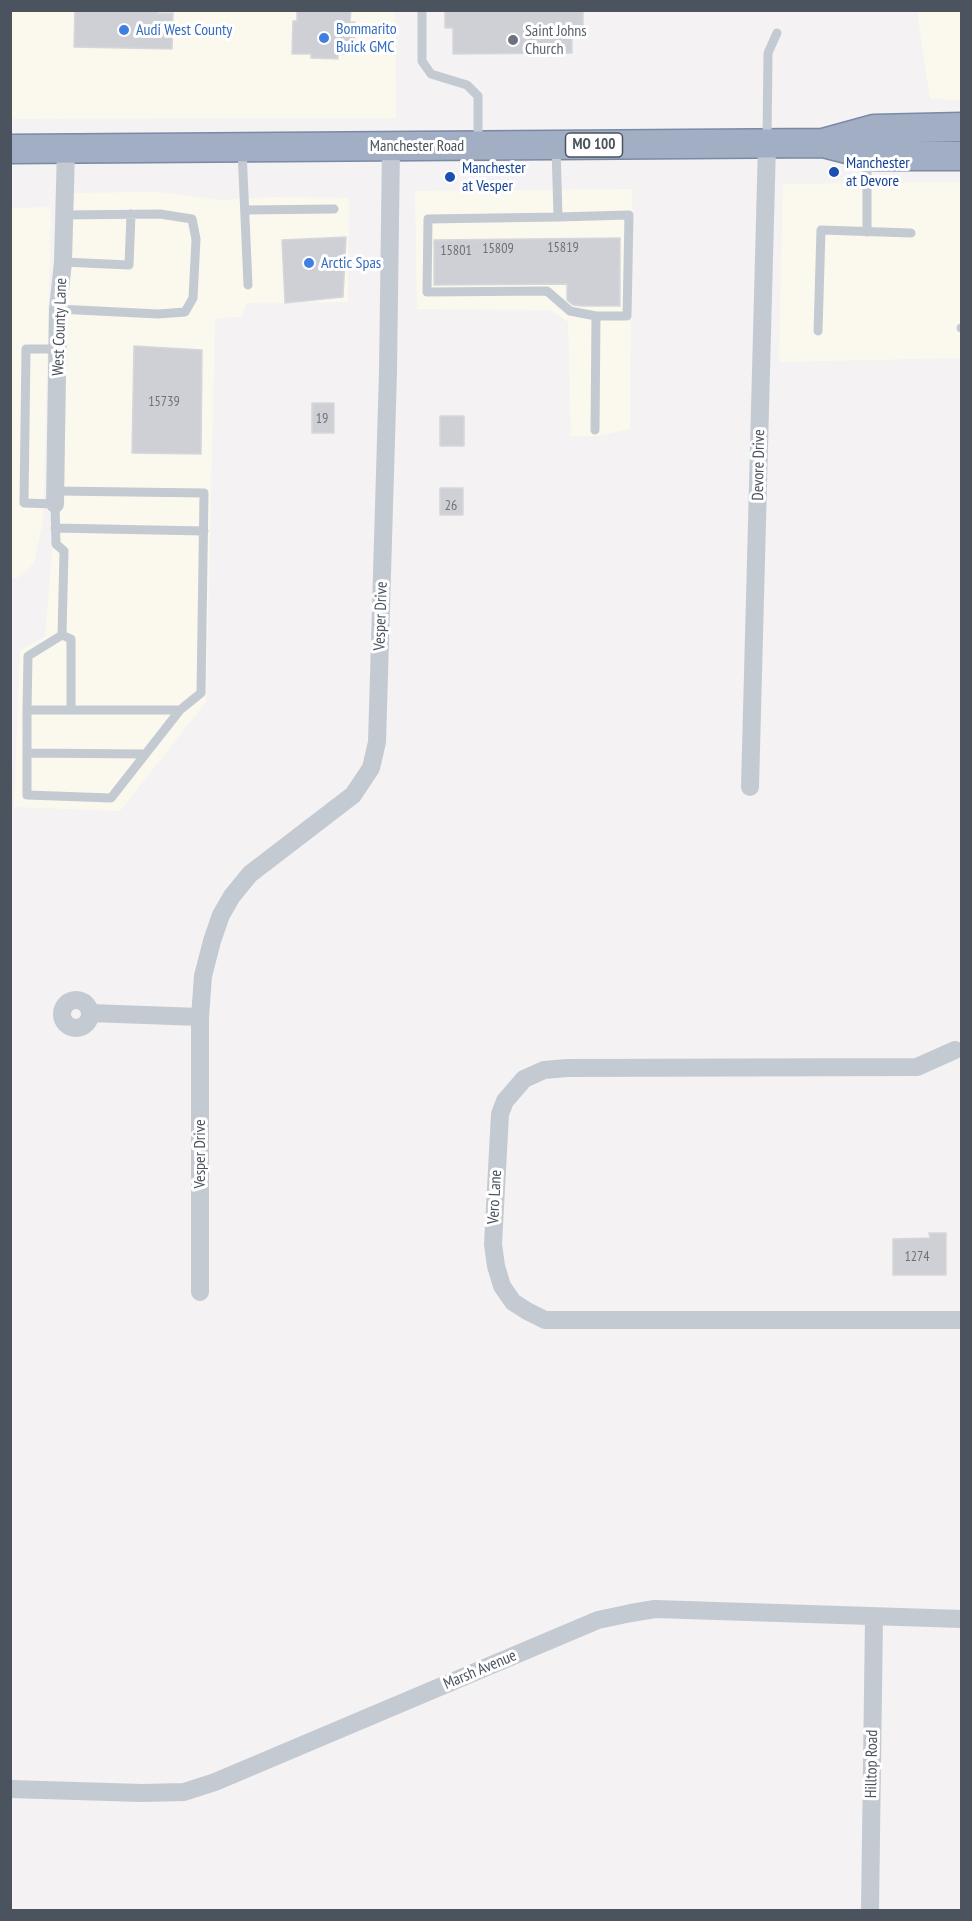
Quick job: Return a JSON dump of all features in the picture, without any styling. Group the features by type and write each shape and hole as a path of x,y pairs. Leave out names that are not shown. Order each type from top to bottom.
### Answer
{"highway":[{"name":"Manchester Road","path":"10,149 823,143 874,129 962,127"},
{"name":"Manchester Road","path":"823,143 867,155 962,156"}],"street":[{"name":"Devore Drive","path":"750,787 766,144"},
{"name":"Vesper Drive","path":"200,1292 200,1017 203,976 212,941 221,915 232,896 250,874 353,795 371,768 377,742 392,146"},
{"name":"West County Lane","path":"55,497 58,309 63,262 66,149"},
{"path":"90,1013 200,1017"},
{"name":"Vero Lane","path":"955,1050 917,1066 544,1070 524,1079 513,1090 500,1114 493,1244 502,1286 513,1302 545,1320 962,1320"},
{"name":"Marsh Avenue","path":"10,1789 184,1792 215,1782 598,1620 631,1612 655,1609 962,1620"},
{"name":"Hilltop Road","path":"870,1911 874,1618"}],"lane":[{"path":"422,10 422,61 431,74 467,86 478,96 478,146"},
{"path":"766,144 768,53 777,33"},
{"path":"556,145 558,216"},
{"path":"242,147 248,285"},
{"path":"867,155 867,232"},
{"path":"245,210 334,209"},
{"path":"63,262 129,265 131,214"},
{"path":"58,309 158,314 185,312 193,297 196,239 192,219 160,214 64,215"},
{"path":"629,215 627,316 596,316 570,312 546,291 427,292 428,219 558,216 629,215"},
{"path":"818,331 821,230 911,233"},
{"path":"595,430 596,316"},
{"path":"58,349 26,350 24,503 55,497 204,493 201,693 180,710 111,798 27,795 28,656 62,635"},
{"path":"55,497 56,544 64,551 62,635"},
{"path":"55,528 204,531"},
{"path":"62,635 71,639 71,710"},
{"path":"27,710 180,710"},
{"path":"27,753 145,754"}],"shaded area":[{"path":"10,11 395,11 396,118 11,119"},
{"path":"917,11 961,11 961,100 930,99"},
{"path":"961,182 961,358 779,362 783,184"},
{"path":"632,189 630,429 597,436 571,436 568,322 551,310 417,309 415,191"},
{"path":"157,192 223,200 271,197 349,198 348,302 246,303 242,317 215,318 206,702 120,811 14,807 20,651 45,636 59,472 61,332 75,193"},
{"path":"51,207 43,521 34,563 17,578 11,577 11,208"}],"building":[{"name":"Audi West County","path":"75,10 158,10 158,13 173,13 172,49 74,47"},
{"name":"Bommarito Buick GMC","path":"297,10 351,10 350,22 355,22 354,54 338,54 338,59 311,58 311,54 292,54 293,21 297,21"},
{"name":"Saint Johns Church","path":"445,10 583,10 583,27 572,27 572,53 453,54 453,28 445,28"},
{"path":"346,237 343,297 285,303 282,240"},
{"path":"620,238 620,306 573,305 567,300 567,284 434,285 434,240"},
{"path":"134,346 202,350 201,454 132,453"},
{"path":"312,403 334,403 334,433 312,433"},
{"path":"440,416 464,416 464,446 440,446"},
{"path":"440,488 463,488 463,515 440,515"},
{"path":"929,1233 946,1233 946,1275 893,1275 893,1239 930,1238"}],"place":[{"name":"Audi West County","path":"124,30"},
{"name":"Bommarito Buick GMC","path":"324,38"},
{"name":"Saint Johns Church","path":"513,40"},
{"name":"Manchester at Devore","path":"834,172"},
{"name":"Manchester at Vesper","path":"450,177"},
{"name":"Arctic Spas","path":"309,263"}]}
